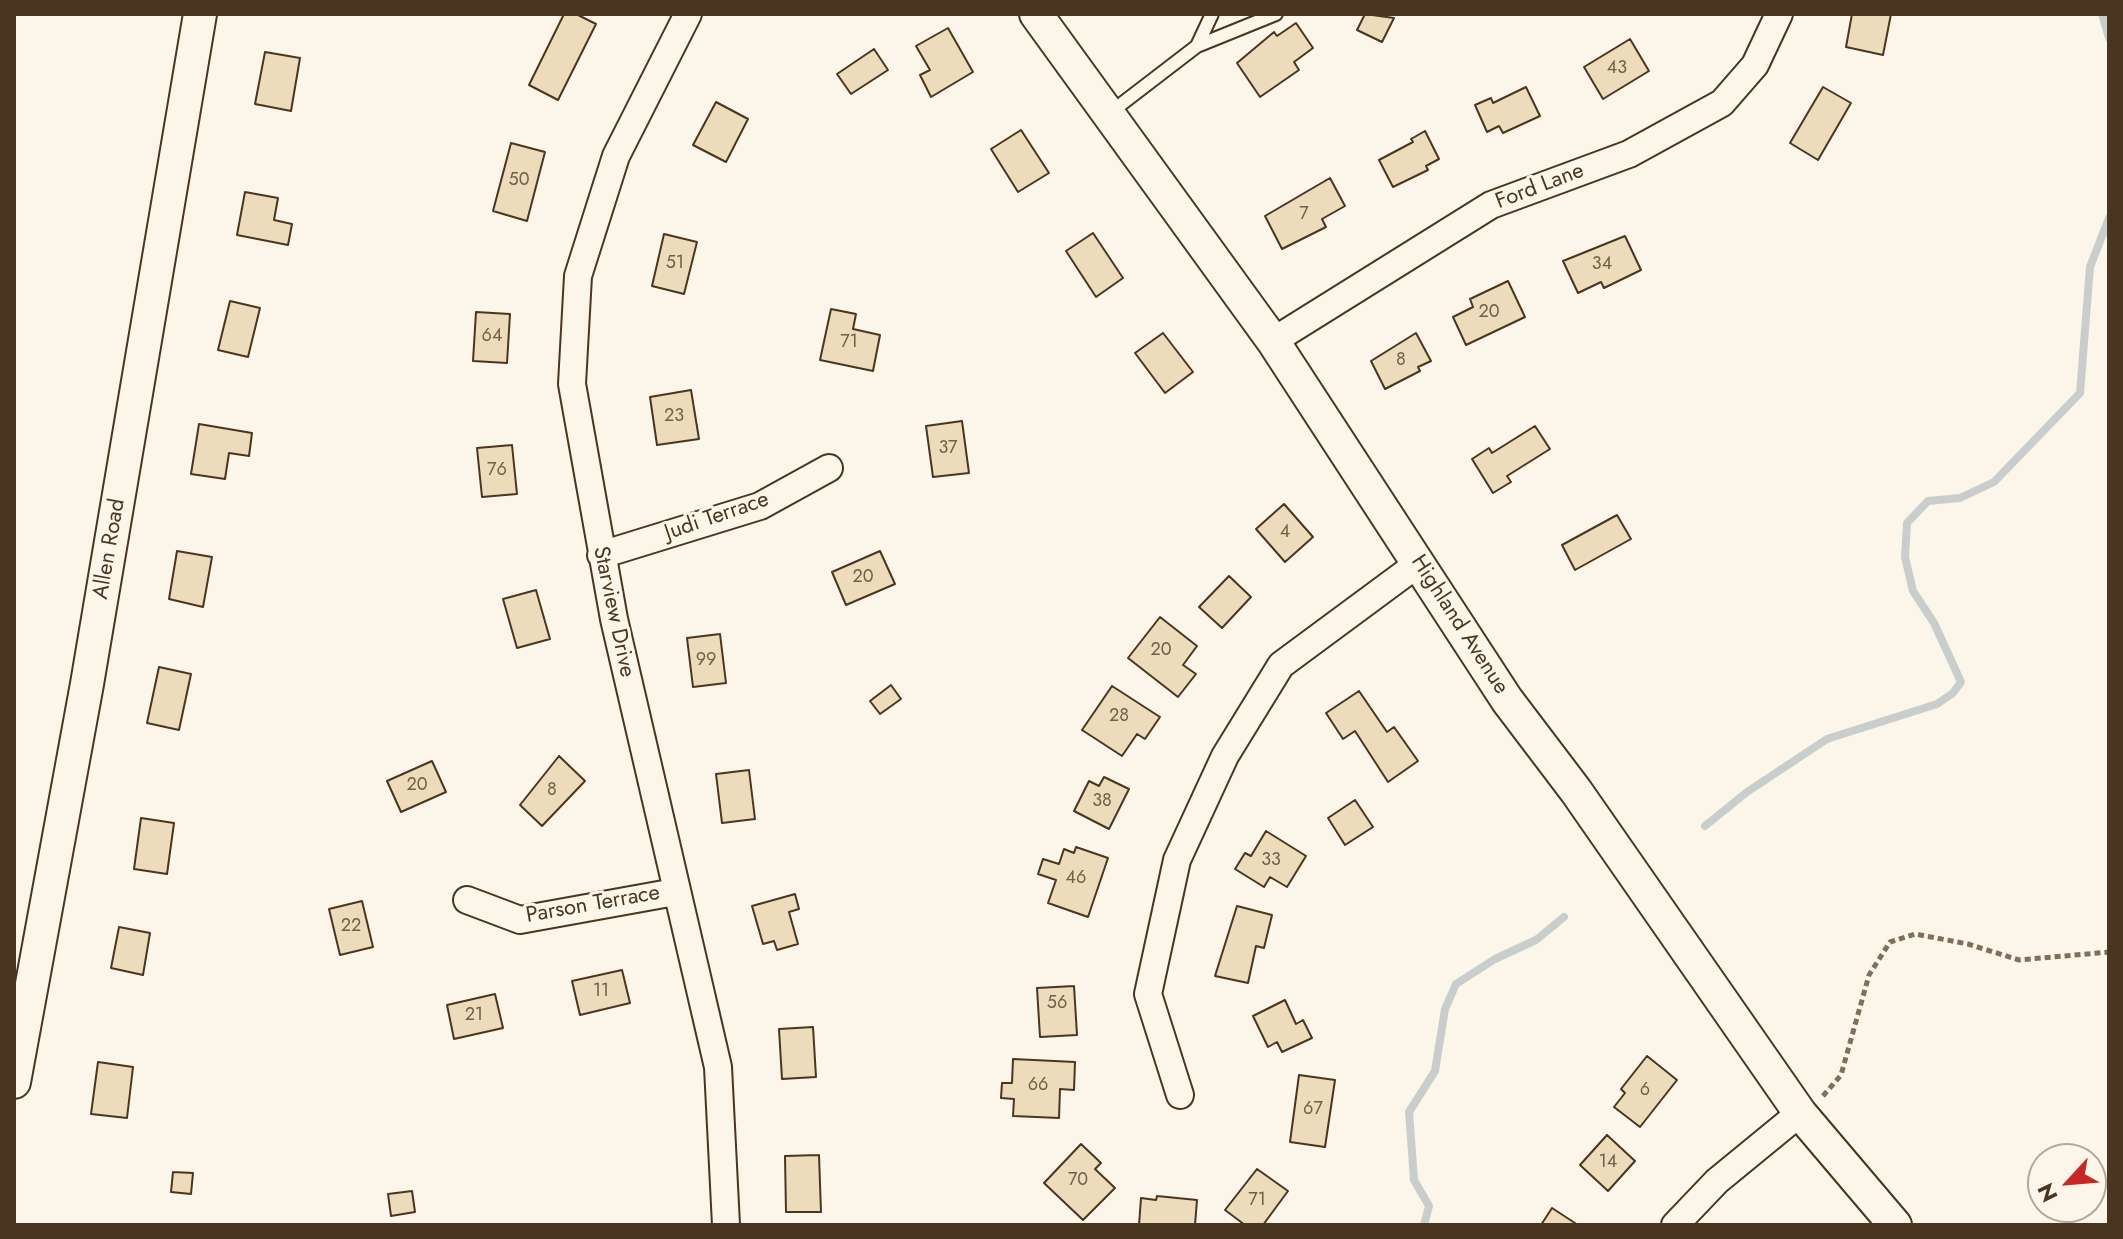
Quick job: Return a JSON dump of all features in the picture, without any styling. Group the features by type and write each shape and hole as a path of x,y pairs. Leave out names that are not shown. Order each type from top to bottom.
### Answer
{"street":[{"name":"Allen Road","path":"14,1082 87,684 200,14"},
{"name":"Starview Drive","path":"688,14 616,156 578,276 572,384 601,555 675,892 718,1067 726,1225"},
{"name":"Highland Avenue","path":"1036,14 1273,341 1507,700 1576,791 1800,1113 1895,1225"},
{"name":"Ford Lane","path":"1273,341 1491,205 1629,154 1722,103 1755,65 1779,14"},
{"name":"Judi Terrace","path":"601,555 760,506 829,468"},
{"path":"1180,1095 1148,994 1183,847 1225,756 1281,665 1419,563"},
{"name":"Parson Terrace","path":"467,900 520,920 675,892"},
{"path":"1675,1225 1717,1181 1800,1113"}],"lane":[{"path":"1197,46 1212,14"},
{"path":"1108,114 1197,46 1276,14"}],"path":[{"path":"1800,1113 1832,1090 1841,1075 1869,975 1890,942 1915,934 1968,944 2019,960 2109,952"}],"building":[{"path":"564,14 576,14 596,24 558,100 529,85"},
{"path":"1365,14 1394,18 1382,42 1357,30"},
{"path":"1852,14 1891,14 1883,55 1846,47"},
{"path":"1296,23 1313,48 1294,62 1299,70 1260,97 1237,63 1274,32 1277,36"},
{"path":"948,28 973,72 931,97 920,75 930,70 916,46"},
{"path":"1630,39 1649,71 1603,99 1584,67"},
{"path":"874,49 888,70 851,94 837,74"},
{"path":"265,52 300,58 291,111 255,104"},
{"path":"1526,87 1540,116 1503,133 1499,126 1487,132 1475,105 1491,98 1493,103"},
{"path":"1823,87 1851,103 1818,160 1790,143"},
{"path":"716,102 748,119 726,162 693,145"},
{"path":"1021,130 1049,173 1018,192 991,149"},
{"path":"1425,131 1439,159 1426,166 1428,170 1393,187 1379,160 1413,142 1411,139"},
{"path":"511,143 545,152 527,221 493,211"},
{"path":"1330,178 1345,206 1322,219 1326,227 1282,249 1265,216"},
{"path":"245,192 278,198 274,220 292,224 288,245 237,235"},
{"path":"1093,233 1123,278 1096,297 1066,251"},
{"path":"664,234 697,242 684,294 652,286"},
{"path":"1625,236 1641,270 1604,288 1601,282 1578,293 1563,261"},
{"path":"1508,281 1525,317 1466,345 1453,317 1473,307 1470,299"},
{"path":"230,301 260,308 248,357 218,350"},
{"path":"831,309 856,314 853,329 880,335 873,371 820,360"},
{"path":"476,312 510,314 507,363 473,361"},
{"path":"1163,333 1193,372 1165,393 1135,353"},
{"path":"1416,333 1431,361 1418,367 1420,371 1385,389 1371,361"},
{"path":"691,390 699,439 657,445 650,397"},
{"path":"962,421 969,473 933,477 926,426"},
{"path":"199,424 252,433 249,456 229,453 225,479 191,474"},
{"path":"1535,426 1550,449 1507,476 1511,482 1493,493 1472,459 1489,448 1492,453"},
{"path":"512,445 517,494 482,497 477,448"},
{"path":"1284,504 1313,537 1285,562 1256,529"},
{"path":"1617,515 1631,539 1575,570 1562,545"},
{"path":"177,551 212,557 203,607 169,599"},
{"path":"880,551 895,584 846,605 832,572"},
{"path":"1229,576 1251,597 1222,628 1199,607"},
{"path":"536,590 550,639 517,648 503,599"},
{"path":"1160,617 1197,646 1183,665 1196,674 1178,697 1128,658"},
{"path":"720,634 726,683 693,687 687,638"},
{"path":"159,667 191,674 179,730 147,723"},
{"path":"891,685 901,699 880,714 870,701"},
{"path":"1112,686 1160,717 1145,739 1137,734 1122,756 1082,730"},
{"path":"1359,691 1387,732 1394,727 1418,761 1388,782 1355,731 1343,739 1326,713"},
{"path":"559,756 585,781 542,826 520,805"},
{"path":"432,761 446,792 401,812 387,781"},
{"path":"749,770 755,819 722,823 716,774"},
{"path":"1104,777 1129,789 1109,829 1074,811 1089,781 1099,786"},
{"path":"1355,800 1373,827 1345,845 1328,818"},
{"path":"141,818 174,823 167,874 134,869"},
{"path":"1266,831 1306,856 1287,887 1270,877 1264,887 1235,869 1245,853 1251,856"},
{"path":"1076,847 1108,858 1088,917 1048,903 1056,880 1038,874 1043,859 1059,864 1064,849 1074,853"},
{"path":"795,894 799,909 789,912 798,944 777,950 774,941 763,944 752,906"},
{"path":"362,901 373,947 340,955 329,909"},
{"path":"1237,906 1272,915 1264,948 1256,946 1248,983 1215,976"},
{"path":"119,927 150,933 143,975 111,968"},
{"path":"622,970 630,1003 580,1015 572,981"},
{"path":"1074,986 1077,1035 1040,1037 1037,988"},
{"path":"495,994 503,1028 454,1039 447,1005"},
{"path":"1285,1000 1296,1024 1303,1020 1312,1038 1282,1052 1277,1042 1268,1047 1253,1016"},
{"path":"813,1027 816,1077 782,1079 779,1029"},
{"path":"1647,1056 1677,1080 1640,1127 1614,1107 1625,1093 1621,1089"},
{"path":"1013,1059 1075,1062 1074,1090 1060,1089 1059,1118 1013,1116 1014,1099 1001,1098 1002,1083 1012,1083"},
{"path":"98,1062 133,1067 127,1118 91,1114"},
{"path":"1299,1075 1335,1080 1325,1147 1290,1142"},
{"path":"1607,1135 1635,1161 1608,1191 1580,1165"},
{"path":"1081,1144 1101,1163 1095,1169 1115,1188 1083,1220 1044,1183"},
{"path":"819,1155 821,1212 786,1212 785,1156"},
{"path":"1257,1169 1288,1191 1263,1225 1245,1225 1225,1210"},
{"path":"173,1172 193,1173 191,1194 171,1192"},
{"path":"412,1191 415,1212 391,1216 388,1194"},
{"path":"1157,1196 1197,1200 1195,1225 1139,1225 1141,1198 1156,1200"},
{"path":"1552,1208 1578,1225 1541,1225"}],"waterway":[{"path":"2102,14 2109,38"},
{"path":"1705,826 1747,792 1827,739 1937,704 1953,693 1961,682 1934,623 1913,591 1905,557 1907,523 1928,501 1960,498 1994,482 2080,393 2090,267 2109,218"},
{"path":"1424,1225 1429,1206 1414,1180 1409,1112 1435,1071 1445,1009 1456,984 1495,959 1536,940 1564,917"}]}
